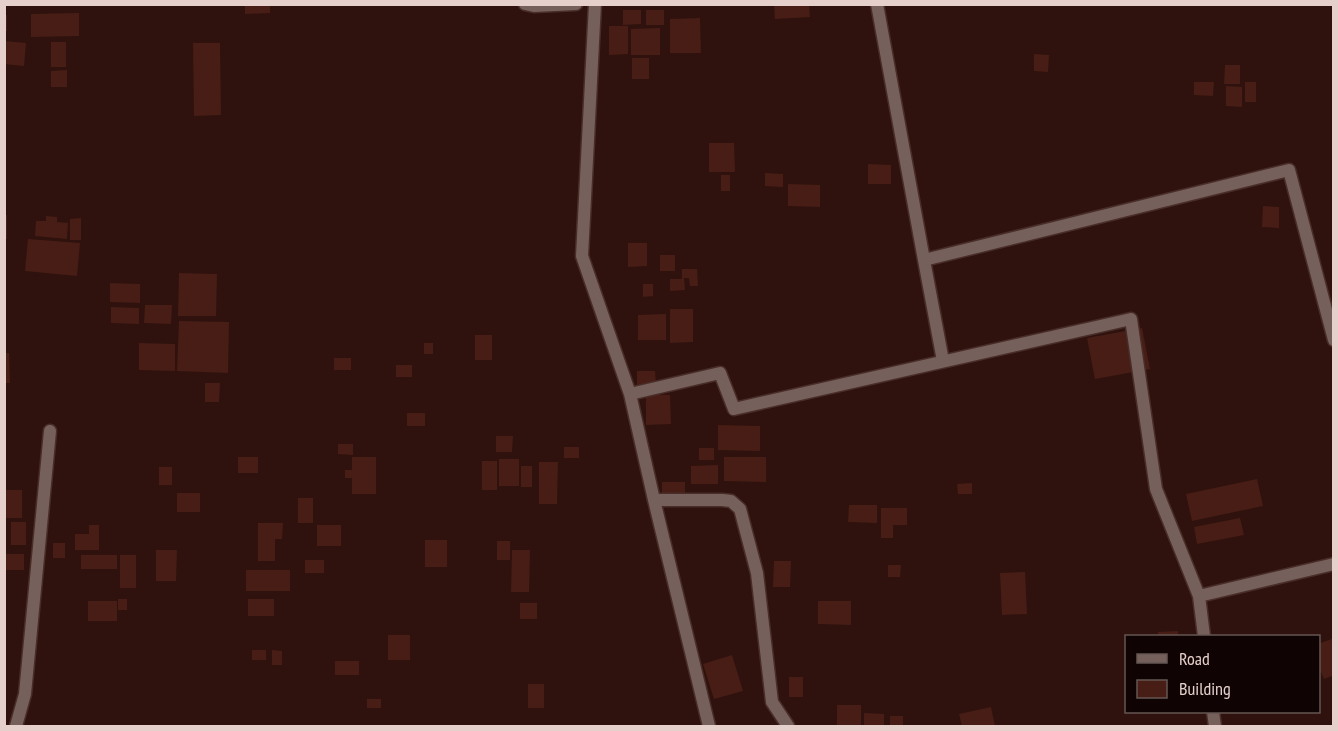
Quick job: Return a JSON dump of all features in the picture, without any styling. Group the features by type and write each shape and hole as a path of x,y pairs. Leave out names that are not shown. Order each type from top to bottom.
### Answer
{"street":[{"path":"525,4 534,6 576,4"},
{"path":"596,4 582,256 630,394 709,726"},
{"path":"877,4 943,361"},
{"path":"924,260 1289,170 1334,340"},
{"path":"630,394 720,373 734,409 1131,319 1156,489 1199,596 1204,635"},
{"path":"16,726 25,694 50,431"},
{"path":"654,500 722,500 731,501 740,509 757,573 772,702 788,726"},
{"path":"1199,596 1334,564"}],"building":[{"path":"245,4 270,4 270,13 245,14"},
{"path":"774,4 809,4 810,17 775,19"},
{"path":"623,10 641,10 641,24 623,25"},
{"path":"646,10 664,10 664,25 646,25"},
{"path":"79,13 79,36 31,37 31,14"},
{"path":"4,15 7,15 7,31 4,31"},
{"path":"700,18 701,53 670,53 670,19"},
{"path":"609,26 628,26 628,54 609,55"},
{"path":"660,28 660,55 631,55 631,29"},
{"path":"4,41 26,43 24,66 4,64"},
{"path":"51,42 66,42 66,67 51,67"},
{"path":"193,43 220,43 221,115 194,116"},
{"path":"1034,54 1049,55 1048,72 1034,71"},
{"path":"632,58 649,58 649,79 632,79"},
{"path":"1225,65 1240,65 1240,84 1224,84"},
{"path":"67,70 67,87 51,87 51,71"},
{"path":"1194,82 1214,82 1213,96 1194,95"},
{"path":"1245,82 1256,82 1256,102 1245,102"},
{"path":"1226,86 1242,87 1242,107 1226,106"},
{"path":"709,143 734,143 735,172 709,172"},
{"path":"868,164 891,165 891,184 868,184"},
{"path":"765,173 783,174 783,187 765,186"},
{"path":"721,175 730,175 730,191 721,191"},
{"path":"788,184 820,185 820,207 788,206"},
{"path":"1263,206 1279,207 1279,228 1262,227"},
{"path":"4,215 7,215 7,239 4,239"},
{"path":"46,216 57,217 57,222 68,223 67,239 35,236 36,221 46,221"},
{"path":"81,218 81,240 70,240 70,219"},
{"path":"28,239 80,243 77,276 25,271"},
{"path":"628,243 647,243 647,266 628,267"},
{"path":"660,255 675,255 675,271 660,271"},
{"path":"682,269 697,269 698,286 690,286 689,278 684,278 685,290 670,291 670,279 682,279"},
{"path":"179,273 217,274 216,316 178,316"},
{"path":"110,283 140,284 140,303 110,302"},
{"path":"643,284 653,284 653,296 643,297"},
{"path":"145,305 172,305 171,324 144,323"},
{"path":"111,307 139,308 139,324 111,323"},
{"path":"670,309 693,309 693,342 670,343"},
{"path":"666,314 666,340 638,340 638,315"},
{"path":"179,321 229,322 228,373 177,371"},
{"path":"1142,328 1150,369 1095,379 1087,338"},
{"path":"475,335 492,335 492,360 475,360"},
{"path":"139,343 175,344 175,371 139,370"},
{"path":"424,343 433,343 433,354 424,354"},
{"path":"4,353 9,353 10,383 4,383"},
{"path":"334,358 351,358 351,370 334,370"},
{"path":"396,365 412,365 412,377 396,377"},
{"path":"637,371 655,371 656,384 637,385"},
{"path":"205,383 220,383 219,402 205,402"},
{"path":"646,395 670,395 671,424 646,425"},
{"path":"407,413 425,413 425,426 407,426"},
{"path":"718,425 760,426 760,451 718,450"},
{"path":"496,436 513,436 512,452 496,452"},
{"path":"338,444 353,444 353,455 338,454"},
{"path":"564,447 579,447 579,458 564,458"},
{"path":"699,448 714,448 714,460 699,460"},
{"path":"238,457 258,457 258,473 238,473"},
{"path":"352,457 376,457 376,494 352,494 352,478 345,478 345,470 352,470"},
{"path":"724,457 766,457 766,482 724,481"},
{"path":"499,459 519,459 519,486 499,486"},
{"path":"482,461 497,461 497,490 482,490"},
{"path":"539,462 558,462 557,504 539,504"},
{"path":"718,465 718,484 691,484 691,466"},
{"path":"521,466 532,466 532,487 521,487"},
{"path":"159,467 172,467 172,485 159,485"},
{"path":"1257,479 1263,506 1192,521 1186,494"},
{"path":"662,482 685,482 685,497 662,497"},
{"path":"972,483 972,494 958,494 957,484"},
{"path":"4,490 22,490 22,518 4,518"},
{"path":"177,493 200,493 200,512 177,512"},
{"path":"298,498 313,498 313,523 298,523"},
{"path":"849,505 877,505 877,523 848,522"},
{"path":"881,508 907,508 907,525 893,525 893,538 881,538"},
{"path":"1240,518 1244,535 1197,544 1194,527"},
{"path":"11,522 26,522 26,545 11,545"},
{"path":"258,523 283,523 282,539 275,539 275,561 258,561"},
{"path":"89,525 99,525 99,550 75,550 75,534 89,534"},
{"path":"317,525 341,525 341,546 317,546"},
{"path":"425,540 447,540 447,567 425,567"},
{"path":"497,541 510,541 510,560 497,560"},
{"path":"53,543 65,543 65,558 53,558"},
{"path":"156,550 177,550 176,581 156,581"},
{"path":"512,550 530,550 529,592 511,592"},
{"path":"4,554 24,554 24,570 4,570"},
{"path":"81,555 117,555 117,569 81,569"},
{"path":"120,555 136,555 136,588 120,588"},
{"path":"305,560 324,560 324,573 305,573"},
{"path":"774,561 791,561 790,587 773,587"},
{"path":"888,565 901,565 900,577 888,577"},
{"path":"246,570 290,570 290,591 246,591"},
{"path":"1025,572 1027,614 1002,615 1000,573"},
{"path":"118,599 127,599 127,610 118,610"},
{"path":"248,599 274,599 274,616 248,616"},
{"path":"88,601 117,601 117,621 88,621"},
{"path":"818,601 851,601 851,625 818,624"},
{"path":"520,603 537,603 537,619 520,619"},
{"path":"1178,631 1178,635 1158,635 1158,632"},
{"path":"388,635 410,635 410,660 388,660"},
{"path":"1332,639 1334,643 1334,675 1324,679 1320,670 1320,643"},
{"path":"252,650 266,650 266,660 252,660"},
{"path":"272,650 282,651 282,665 272,665"},
{"path":"732,655 743,691 714,699 703,664"},
{"path":"335,661 359,661 359,675 335,675"},
{"path":"789,677 803,677 803,697 789,697"},
{"path":"528,684 544,684 544,708 528,708"},
{"path":"367,699 381,699 381,708 367,708"},
{"path":"837,705 861,705 861,726 837,726"},
{"path":"991,707 995,726 962,726 959,714"},
{"path":"864,713 884,714 884,726 864,726"},
{"path":"890,716 903,716 903,726 890,726"}]}
